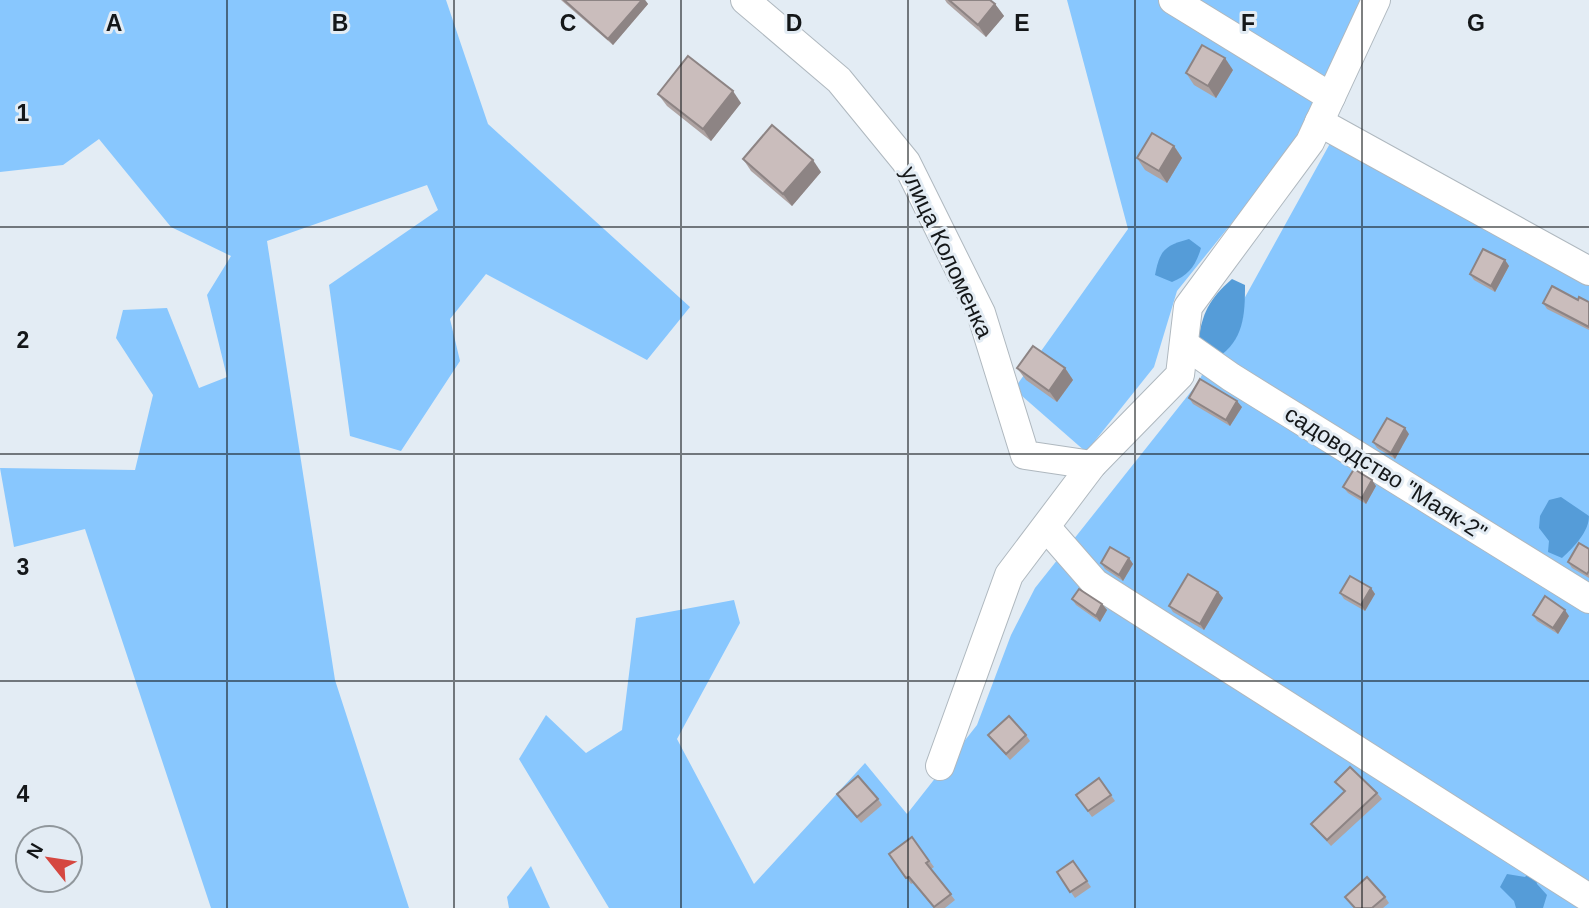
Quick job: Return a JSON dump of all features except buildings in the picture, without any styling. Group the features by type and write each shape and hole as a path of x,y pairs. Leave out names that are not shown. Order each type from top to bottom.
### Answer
{"street":[{"name":"улица Коломенка","path":"745,0 839,80 906,162 981,313 1025,455 1092,466"},
{"path":"1173,0 1325,110 1589,271"},
{"path":"940,766 1009,575 1092,466 1180,375 1188,307 1310,142 1376,0"},
{"name":"садоводство \"Маяк-2\"","path":"1184,344 1231,377 1589,599"},
{"path":"1046,527 1095,583 1589,898"}],"shaded area":[{"path":"0,0 446,0 488,124 690,307 647,360 486,274 450,319 460,361 401,451 350,436 329,285 438,210 427,185 267,241 335,680 409,908 211,908 85,529 14,547 0,468 135,470 153,395 116,338 123,310 167,308 199,388 227,377 207,295 231,256 171,227 99,139 63,165 0,172"},
{"path":"1067,0 1363,0 1297,142 1177,291 1154,367 1086,452 1014,389 1128,229"},
{"path":"1338,129 1589,272 1589,908 609,908 519,759 546,715 586,753 622,730 636,618 734,600 740,623 677,739 754,884 865,763 907,814 977,725 1011,635 1035,588 1197,384"},
{"path":"1189,239 1201,248 1197,260 1187,273 1172,282 1155,275 1164,250"},
{"path":"1232,279 1245,285 1243,317 1233,343 1217,358 1198,343 1200,332 1208,307"},
{"path":"1561,497 1589,516 1583,534 1562,558 1548,552 1549,541 1539,528 1540,516 1549,500"},
{"path":"531,866 550,908 509,908 507,897"},
{"path":"1529,873 1536,878 1537,884 1547,895 1543,908 1516,908 1514,901 1500,887 1507,874 1525,877"}]}
